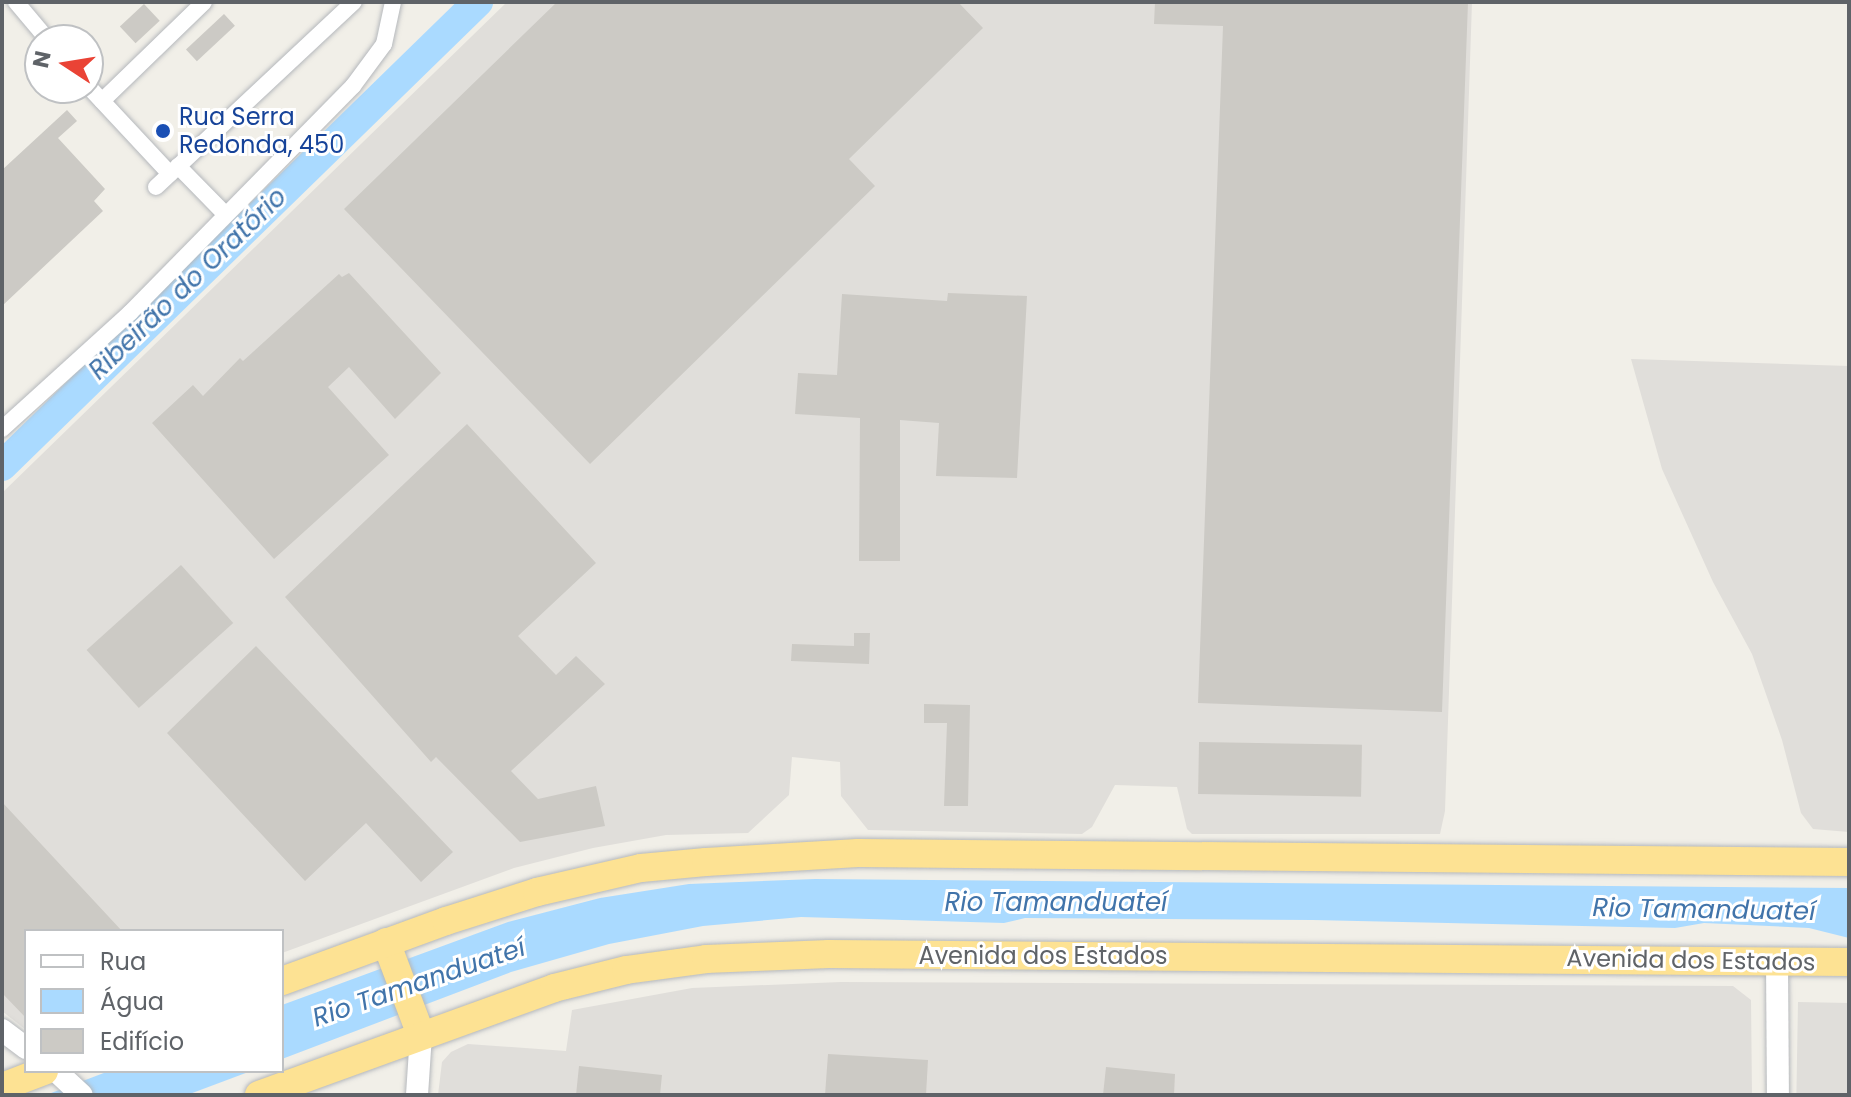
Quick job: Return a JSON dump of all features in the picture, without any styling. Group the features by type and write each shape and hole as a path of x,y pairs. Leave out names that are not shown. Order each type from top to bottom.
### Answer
{"highway":[{"path":"284,980 390,952 516,898 641,868 844,853 1849,862"},
{"path":"390,952 418,1026"},
{"name":"Avenida dos Estados","path":"259,1095 418,1026 626,970 750,956 1849,962"},
{"path":"2,1087 62,1079"}],"main road":[{"path":"1777,961 1778,1095"},
{"path":"417,1095 418,1026"},
{"path":"2,1030 24,1046"}],"street":[{"path":"16,2 35,24"},
{"path":"104,99 204,2"},
{"path":"156,187 354,2"},
{"path":"2,429 130,313 371,65 384,44 393,2"},
{"path":"104,103 225,214"}],"shaded area":[{"path":"507,2 1472,2 1445,811 1440,834 1192,834 1187,829 1177,787 1115,785 1092,827 1082,834 868,830 841,796 840,762 792,757 789,795 748,833 666,835 593,848 514,868 284,952 284,929 24,929 24,1028 2,1011 2,493"},
{"path":"1631,359 1849,366 1849,832 1813,829 1801,813 1782,740 1752,654 1713,582 1662,469"},
{"path":"841,982 1733,986 1751,1000 1752,1095 438,1095 442,1062 451,1052 468,1044 566,1051 572,1010 692,988"},
{"path":"1798,1002 1849,1003 1847,1095 1796,1095"}],"water":[{"name":"Rio Tamanduateí","path":"815,879 1849,888 1849,938 1809,928 1704,923 1675,928 1313,920 1025,918 1004,923 801,917 703,926 609,944 511,972 284,1058 284,1004 508,922 600,898 689,884"},
{"path":"104,1073 246,1073 187,1095 46,1095"}],"building":[{"path":"557,2 958,2 983,28 849,159 875,186 590,464 344,209"},
{"path":"1155,2 1468,2 1442,712 1198,703 1223,26 1154,24"},
{"path":"144,4 160,21 136,43 120,27"},
{"path":"224,14 235,26 197,61 186,49"},
{"path":"67,110 77,121 58,138 105,189 94,201 103,211 2,306 2,170"},
{"path":"349,273 441,373 395,419 349,367 328,387 389,455 274,559 152,423 193,385 203,396 240,358 243,361 339,274 342,277"},
{"path":"948,293 1027,296 1017,478 936,476 939,423 900,420 900,561 859,561 860,418 795,414 798,373 837,375 842,294 947,301"},
{"path":"467,424 596,563 518,636 556,675 576,656 605,684 511,771 538,799 596,786 605,826 520,842 436,757 431,762 285,597"},
{"path":"181,565 233,623 139,708 87,650"},
{"path":"854,633 870,633 869,664 791,661 792,644 854,646"},
{"path":"256,646 453,852 421,882 366,823 305,881 167,733"},
{"path":"924,704 970,705 968,806 944,806 947,723 924,723"},
{"path":"1199,742 1362,745 1361,797 1198,794"},
{"path":"2,802 120,929 24,929 24,1016 2,993"},
{"path":"828,1054 928,1060 926,1095 825,1095"},
{"path":"579,1066 662,1075 660,1095 576,1095"},
{"path":"1106,1067 1175,1074 1174,1095 1103,1095"}],"waterway":[{"name":"Ribeirão do Oratório","path":"2,466 478,2"}],"place":[{"name":"Rua Serra Redonda, 450","path":"163,131"}]}
